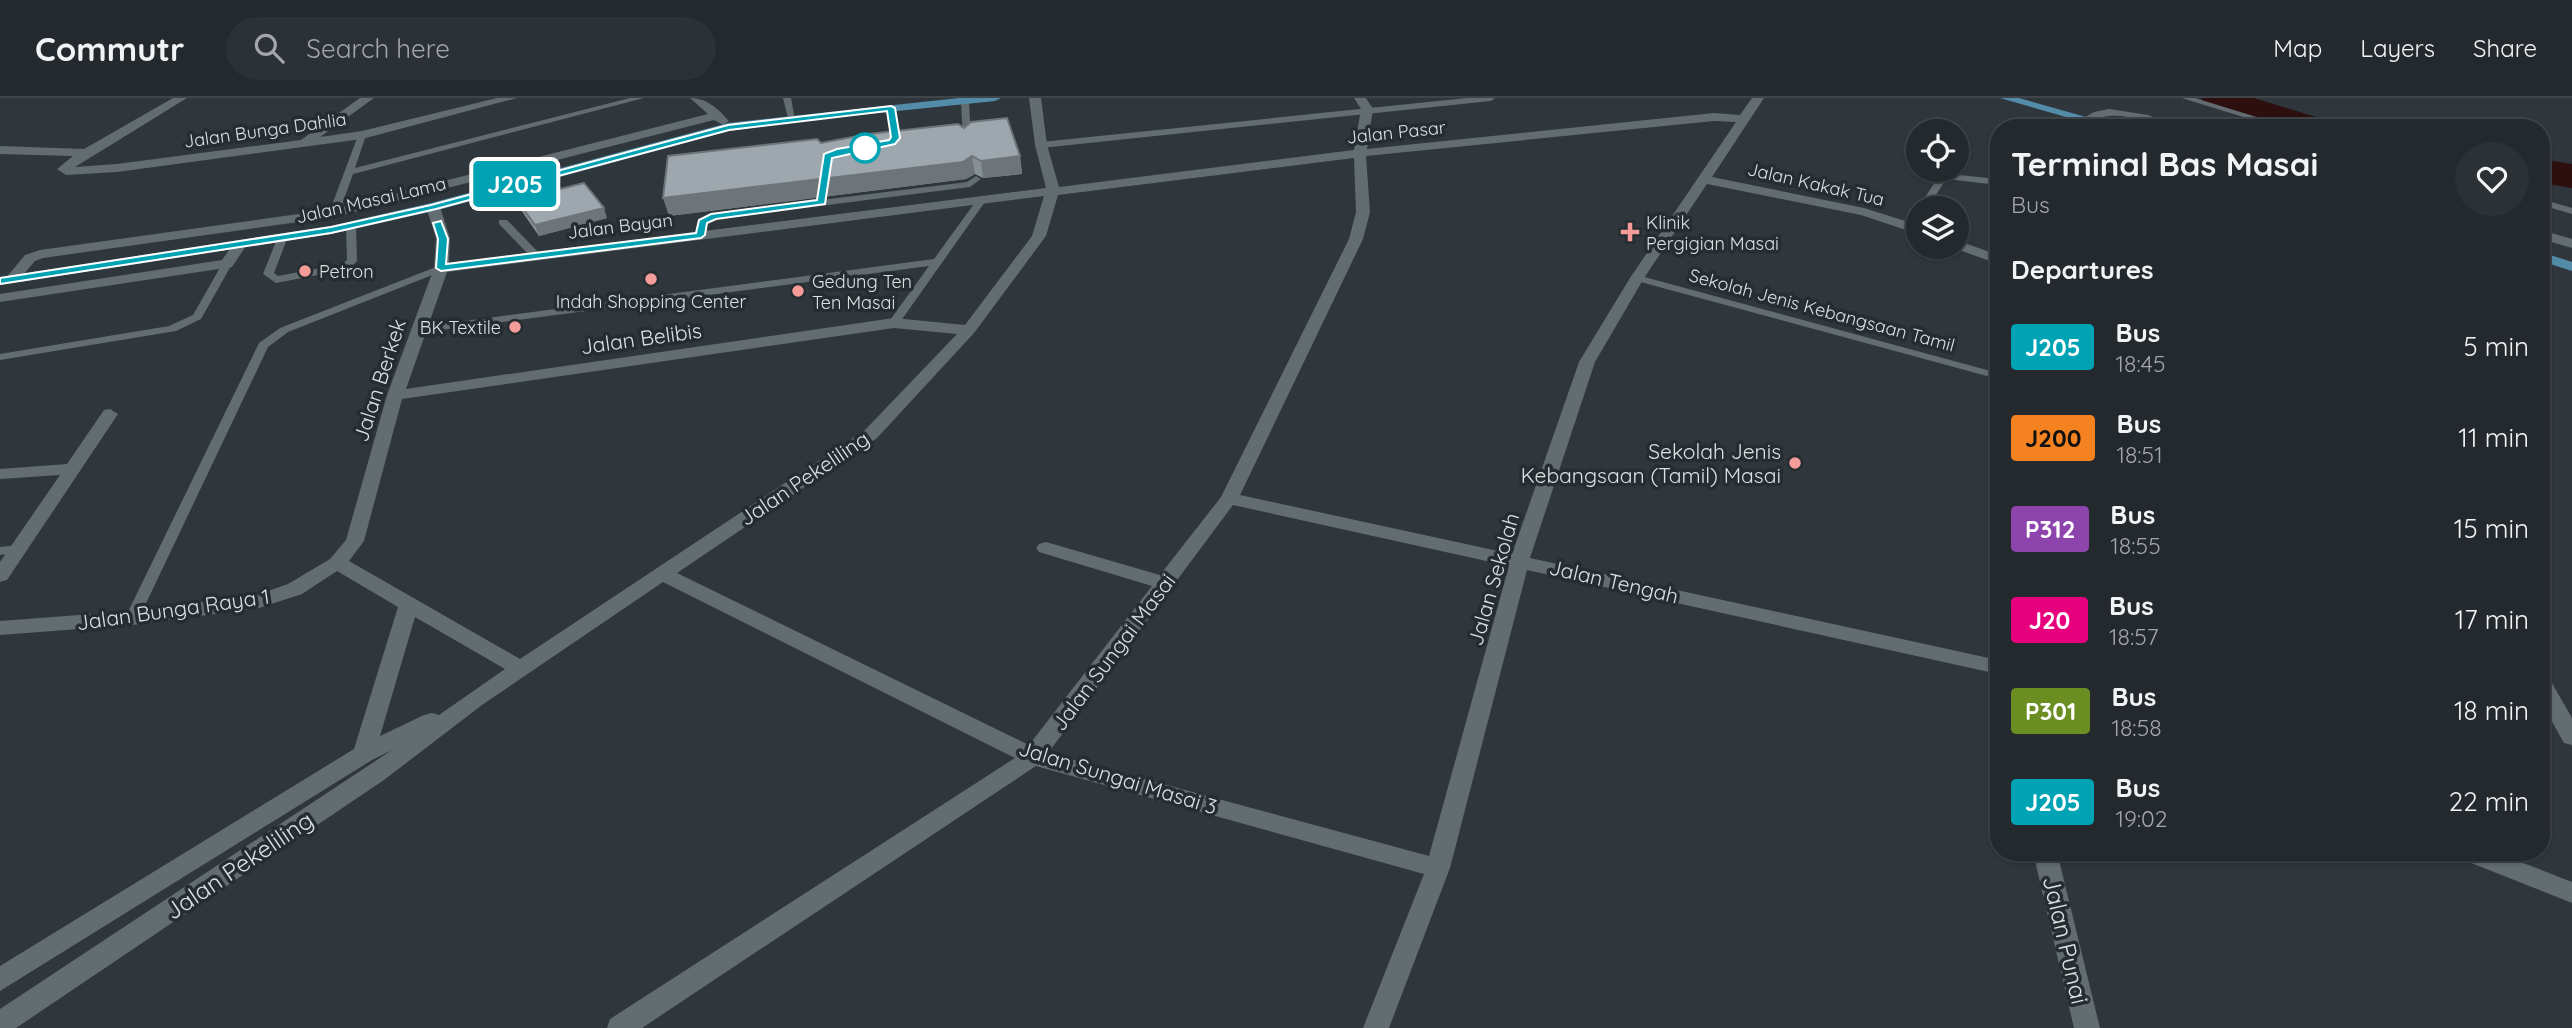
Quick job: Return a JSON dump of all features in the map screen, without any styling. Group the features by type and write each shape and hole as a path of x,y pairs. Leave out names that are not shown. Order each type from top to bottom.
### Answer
{"main road":[{"name":"Jalan Masai Lama","path":"6,280 331,230 432,207 728,127 995,98"},
{"path":"2006,98 2088,119"},
{"path":"2550,259 2572,267"}],"street":[{"path":"0,150 86,153 181,98"},
{"path":"302,143 368,98"},
{"name":"Jalan Bunga Dahlia","path":"86,153 63,169 117,168 362,135 511,98"},
{"path":"696,98 719,115 728,127"},
{"path":"1035,98 1041,145 1053,190"},
{"name":"Jalan Sekolah","path":"1376,1028 1438,868 1520,560 1587,362 1637,278 1758,98"},
{"name":"Jalan Sungai Masai","path":"620,1028 1033,757 1229,498 1356,239 1363,212 1360,153 1364,104"},
{"path":"2088,119 2096,113 2109,112 2147,119"},
{"path":"6,280 30,258 40,254 334,213 719,115"},
{"name":"Jalan Pasar","path":"1053,190 1360,153 1673,120 1714,117 1743,119"},
{"name":"Jalan Kakak Tua","path":"1704,179 1906,222"},
{"name":"Jalan Bayan","path":"441,268 1053,190"},
{"name":"Jalan Pekeliling","path":"6,1022 376,774 474,700 871,435 970,330 1039,236 1053,190"},
{"name":"Jalan Berkek","path":"337,562 355,541 395,395 441,268 443,239 432,207"},
{"path":"331,230 334,213"},
{"path":"2550,237 2572,244"},
{"path":"0,298 227,264 239,246"},
{"path":"1969,249 1990,257"},
{"name":"Jalan Belibis","path":"395,395 894,323 970,330"},
{"path":"0,576 9,550 110,414"},
{"path":"0,474 70,469"},
{"name":"Jalan Tengah","path":"1229,498 1990,665"},
{"path":"1046,548 1166,583"},
{"path":"337,562 521,669"},
{"name":"Jalan Bunga Raya 1","path":"0,628 132,618 259,601 295,589 337,562"},
{"name":"Jalan Sungai Masai 3","path":"662,574 1033,757 1438,868"},
{"path":"364,754 409,604"},
{"path":"2550,699 2572,737"},
{"name":"Jalan Pekeliling","path":"0,980 364,754 474,700"},
{"name":"Jalan Punai","path":"2048,861 2087,1028"},
{"path":"2492,861 2572,893"}],"lane":[{"path":"349,172 640,98"},
{"path":"787,98 792,118"},
{"path":"1041,145 1364,104 1491,98"},
{"path":"2186,98 2257,119"},
{"path":"965,101 967,140"},
{"path":"871,147 892,142 895,138 891,108"},
{"path":"334,213 362,135"},
{"path":"1969,177 1990,181"},
{"path":"701,235 702,222 714,216 822,200 951,187 970,184 976,179"},
{"path":"894,323 982,199"},
{"path":"2550,205 2572,211"},
{"path":"503,222 536,256"},
{"path":"282,239 268,274 270,279 345,267 352,261 351,225"},
{"path":"418,330 937,262"},
{"path":"0,357 172,329 197,317 227,264"},
{"path":"132,618 263,345 284,330 441,268"},
{"name":"Sekolah Jenis Kebangsaan Tamil","path":"1637,278 1990,374"}],"building":[{"path":"1007,118 1020,156 981,161 972,156 963,162 663,198 668,156 817,139 821,143 869,134 958,124 964,128 971,122"},
{"path":"584,183 604,208 535,225 517,200"}],"waterway":[{"path":"2218,98 2284,119"},
{"path":"2550,172 2572,176"}],"bus line":[{"name":"J205","path":"0,281 331,230 432,207 728,127 891,108 895,138 892,142 827,156 821,202 714,216 702,222 701,235 441,268 443,239 438,223"}],"place":[{"name":"Klinik Pergigian Masai","path":"1630,232"},
{"name":"Petron","path":"305,271"},
{"name":"Indah Shopping Center","path":"651,279"},
{"name":"Gedung Ten Ten Masai","path":"798,291"},
{"name":"BK Textile","path":"515,327"},
{"name":"Sekolah Jenis Kebangsaan (Tamil) Masai","path":"1795,463"}]}
